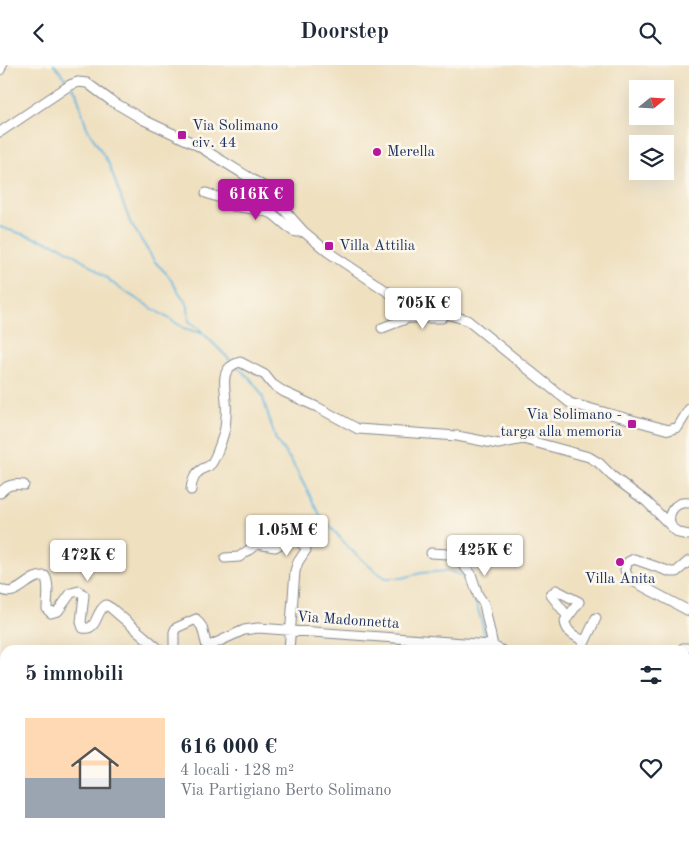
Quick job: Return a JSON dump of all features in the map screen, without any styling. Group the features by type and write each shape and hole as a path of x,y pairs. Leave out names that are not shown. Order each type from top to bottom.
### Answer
{"street":[{"path":"0,70 2,65"},
{"path":"0,131 70,85 85,82 144,120 195,144 263,186 315,242 400,299 467,320 562,399 576,406 670,430 678,427 689,409"},
{"path":"206,193 226,200 233,206 273,213 293,231 303,231"},
{"path":"382,328 408,318 442,318 446,313"},
{"path":"191,490 191,483 200,470 213,463 225,427 227,411 224,376 234,364 240,362 265,375 272,384 284,392 318,407 358,429 457,436 498,444 523,439 588,457 599,463 612,476 647,503 679,533 689,535"},
{"path":"0,493 13,484 24,485"},
{"path":"670,525 670,513 674,507 679,503 689,503"},
{"path":"225,558 234,559 240,557 257,544 275,547 293,538 305,546 306,550 298,561 295,571 289,645"},
{"path":"431,553 448,554 457,558 472,574 478,595 484,604 494,645"},
{"path":"689,561 676,572 671,572 634,559 628,562 624,570 629,579 689,611"},
{"path":"0,589 6,592 16,590 38,576 45,576 47,578 47,609 51,613 58,611 71,593 79,591 84,595 81,623 83,628 89,629 93,626 101,608 106,605 154,645"},
{"path":"568,617 564,621 568,632 582,645"},
{"path":"583,645 596,618"},
{"name":"Via Madonnetta","path":"174,645 174,632 176,628 196,619 202,627 206,645"},
{"name":"Via Madonnetta","path":"211,645 251,628 456,645"}],"green space":[{"path":"396,642 443,645 394,645"}],"waterway":[{"path":"54,65 69,83"},
{"path":"72,87 76,92 87,128 109,164 130,222 155,262 167,274 188,306 189,321 232,362"},
{"path":"0,227 60,246 89,264 119,288 184,328 204,334"},
{"path":"237,367 251,379 262,395 276,440 292,462 320,515 350,549 386,578 402,578 421,573 448,571 461,575 470,588 477,608 483,627 484,643"}],"place":[{"name":"Via Solimano civ. 44","path":"182,135"},
{"name":"Merella","path":"377,152"},
{"name":"Villa Attilia","path":"329,246"},
{"name":"Via Solimano - targa alla memoria","path":"632,424"},
{"name":"Villa Anita","path":"620,562"}]}
